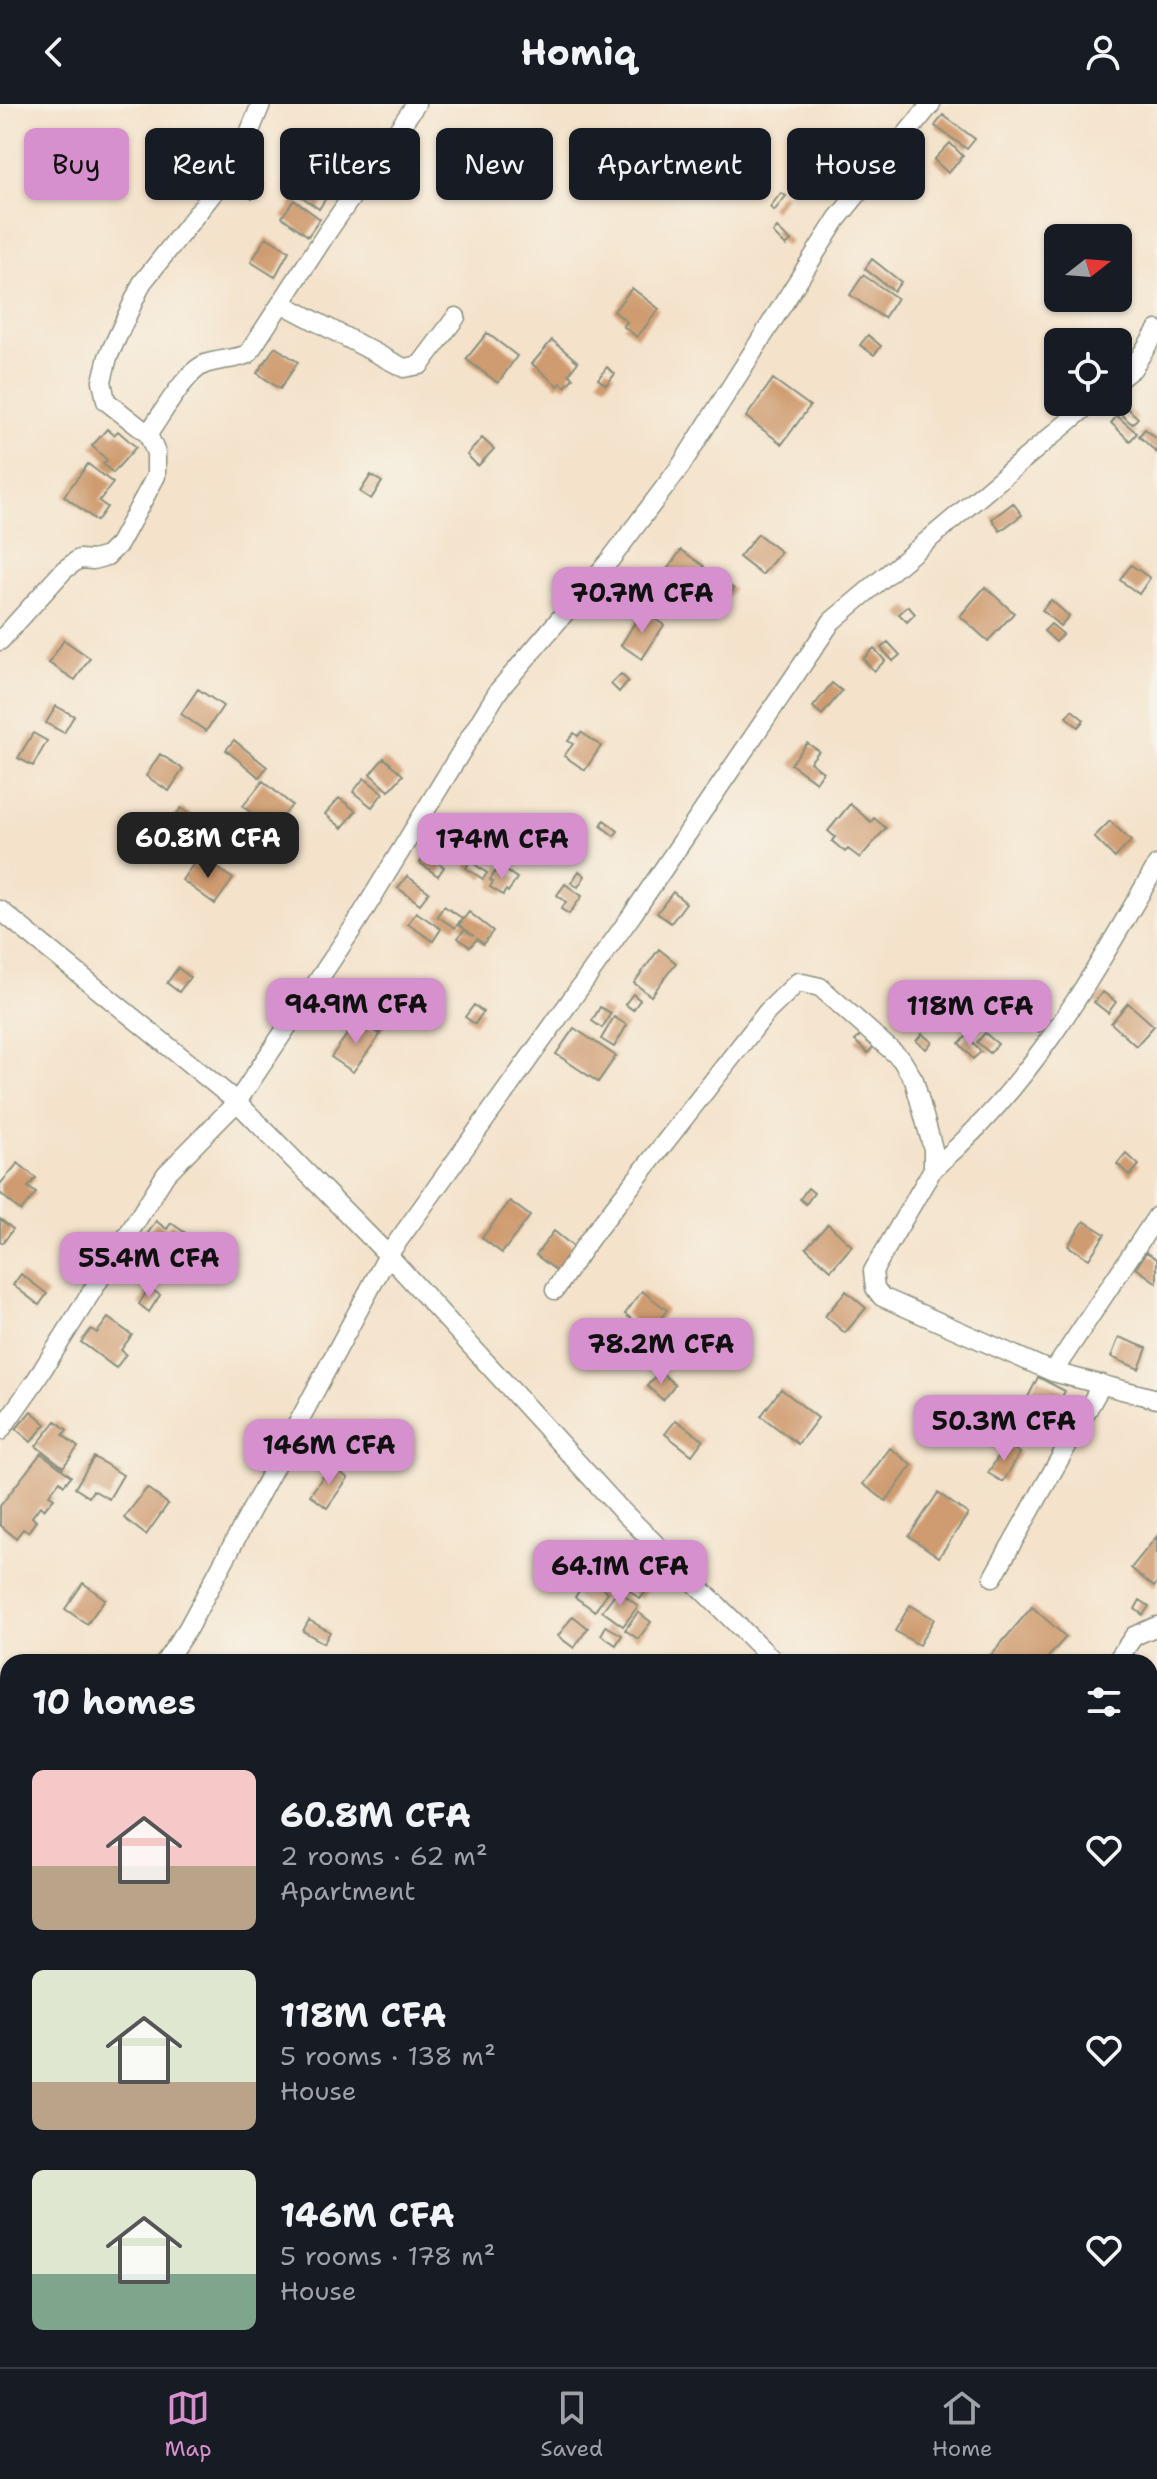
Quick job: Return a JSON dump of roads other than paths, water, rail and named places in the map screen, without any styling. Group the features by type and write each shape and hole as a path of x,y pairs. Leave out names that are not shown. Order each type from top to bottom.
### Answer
{"street":[{"path":"0,641 64,570 79,559 93,560 107,556 119,544 156,476 156,453 148,434 106,401 102,381 108,357 142,283 237,163 261,104"},
{"path":"148,434 191,374 201,365 248,354 416,104"},
{"path":"0,1431 36,1380 166,1174 237,1102 357,922 499,690 610,560 680,467 837,219 931,104"},
{"path":"281,303 404,368 420,365 456,317"},
{"path":"1132,369 1157,330"},
{"path":"170,1654 188,1628 388,1255 632,915 832,621 1075,416"},
{"path":"1157,865 1081,995 1047,1046 960,1145 933,1169 873,1271 875,1288 882,1297 1053,1372 1157,1399"},
{"path":"0,910 237,1102 388,1255 619,1508 767,1654"},
{"path":"555,1290 591,1237 757,1024 798,982 820,987 901,1059 914,1080 933,1149 933,1169"},
{"path":"1053,1372 1157,1216"},
{"path":"993,1577 1102,1384"},
{"path":"1122,1654 1134,1636 1157,1626"}]}
